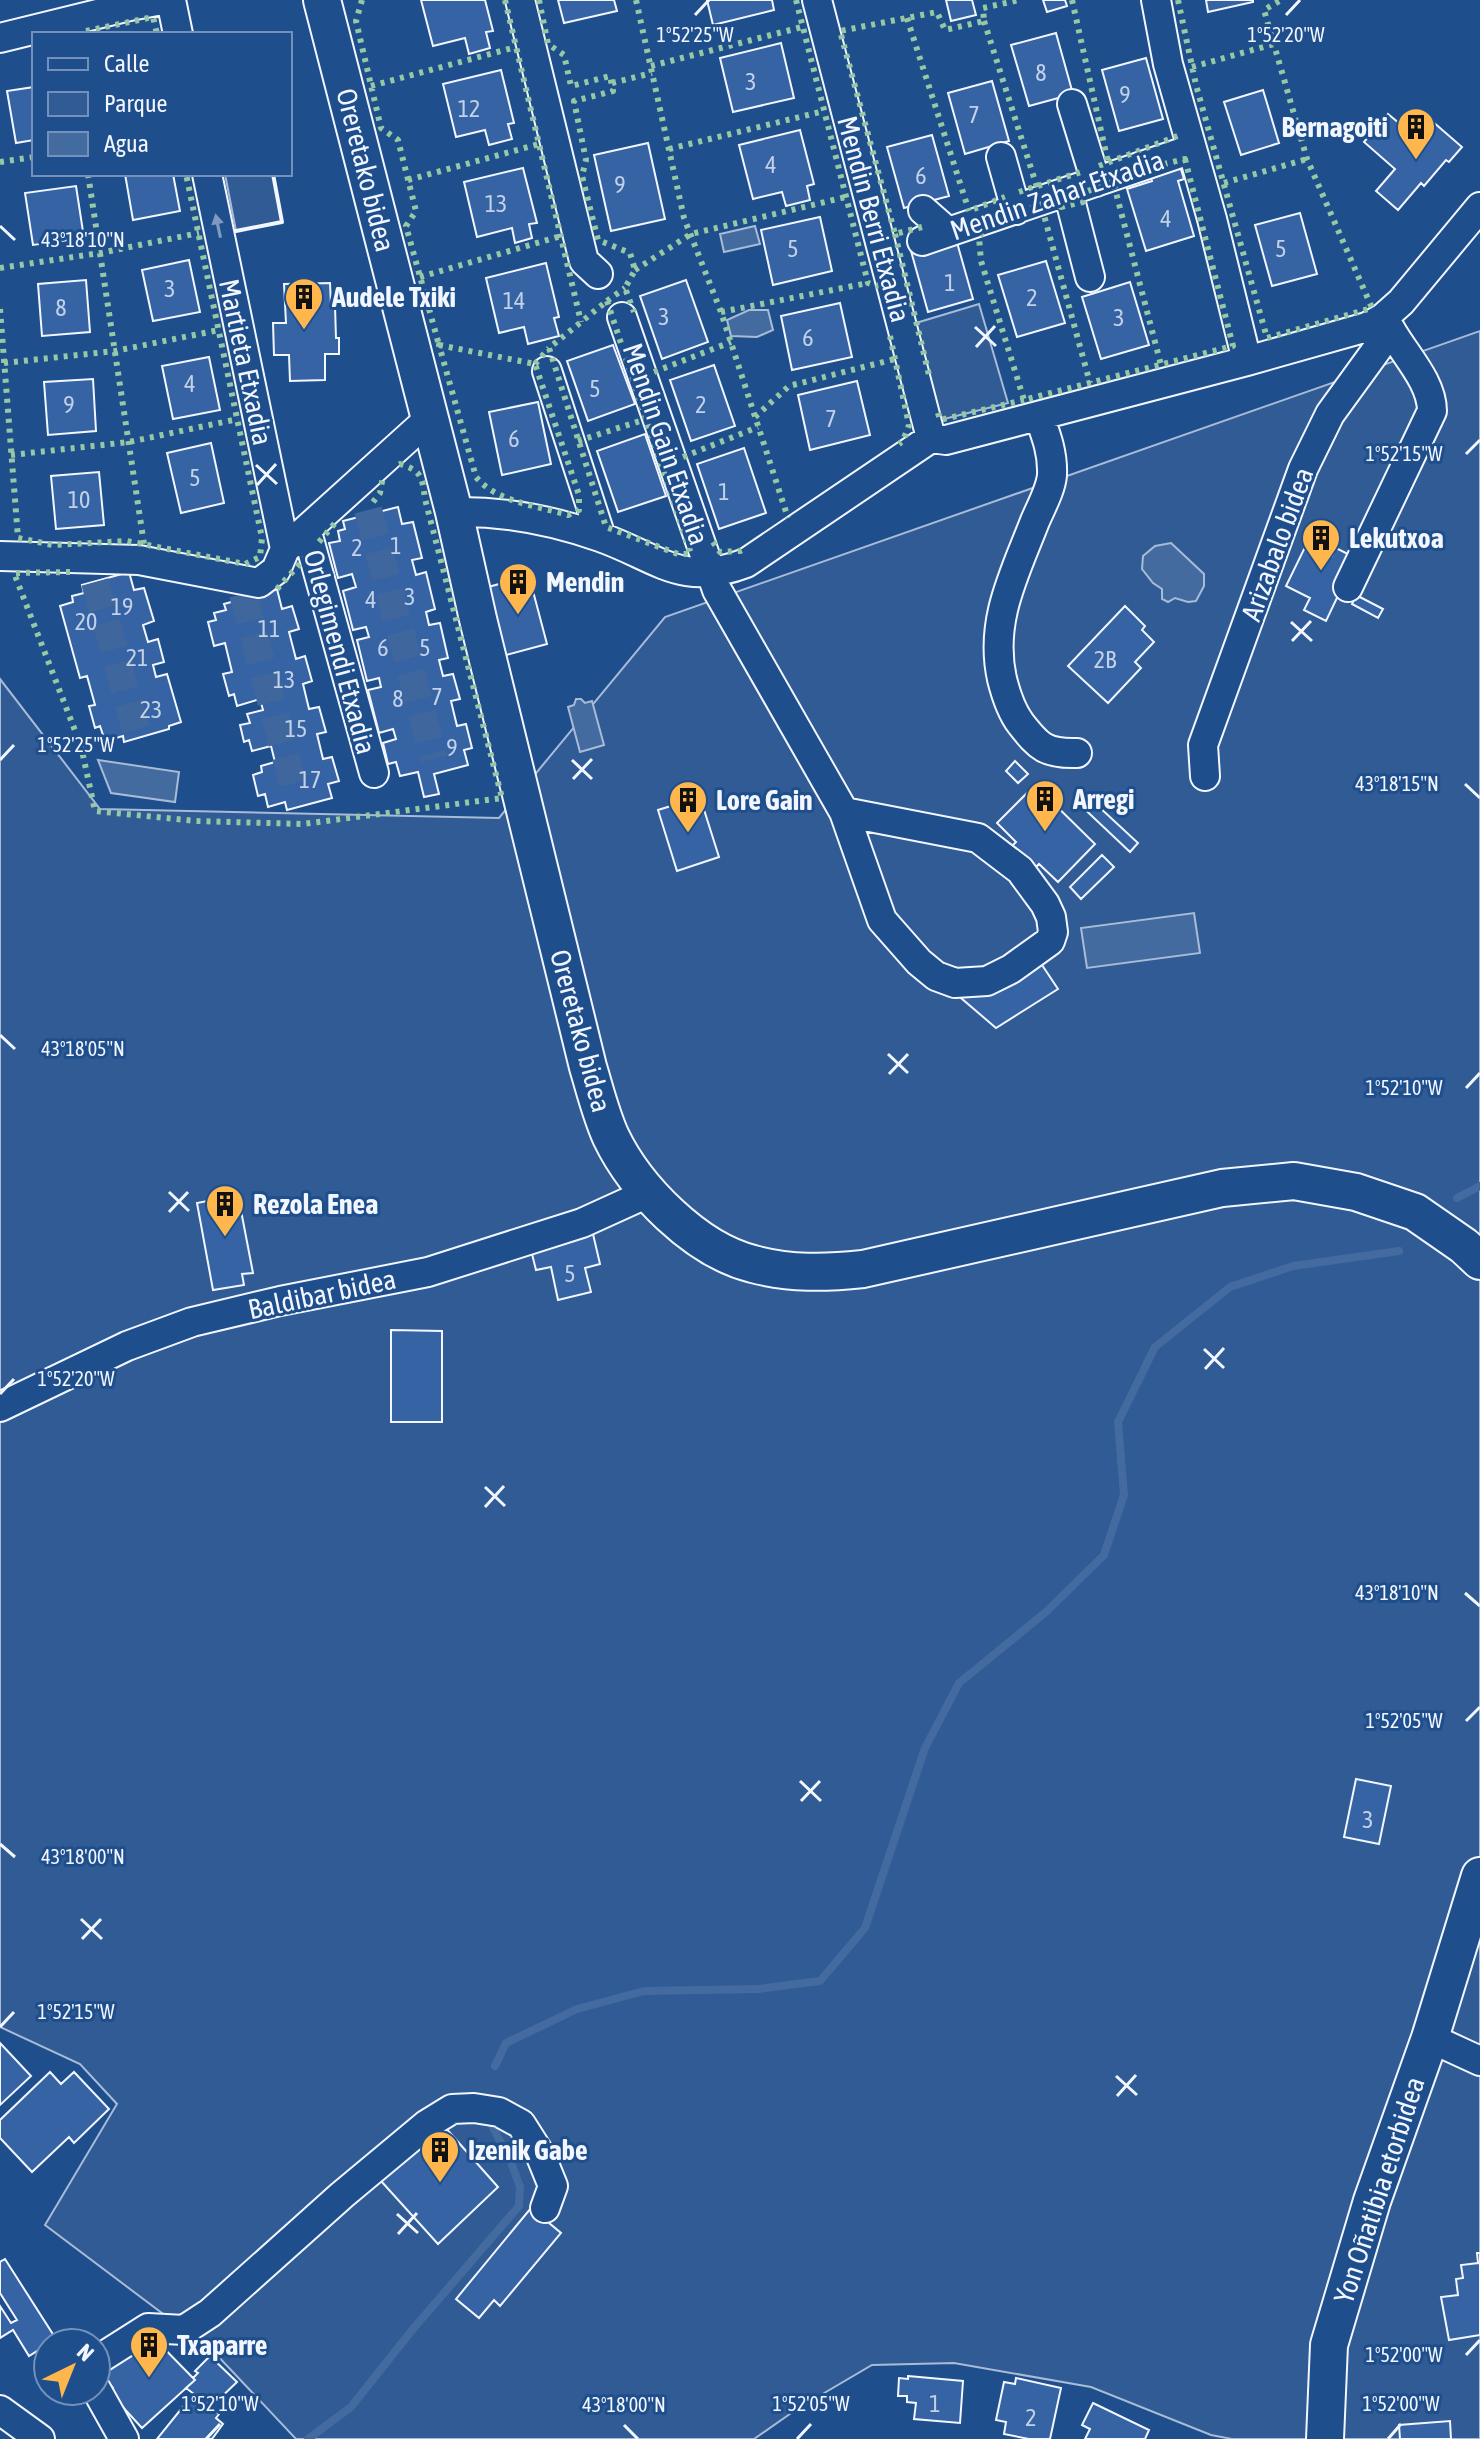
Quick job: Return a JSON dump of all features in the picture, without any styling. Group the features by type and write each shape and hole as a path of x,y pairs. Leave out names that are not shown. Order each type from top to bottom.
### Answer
{"main road":[{"name":"Oreretako bidea","path":"322,0 454,512 588,1067 610,1134 625,1163 648,1193 682,1225 720,1250 751,1264 821,1273 863,1269 1222,1188 1294,1181 1356,1192 1415,1212 1480,1261"},
{"path":"1430,2038 1480,1876"},
{"name":"Yon Oñatibia etorbidea","path":"1325,2439 1329,2345 1372,2201 1430,2038"}],"street":[{"path":"0,38 162,0"},
{"path":"171,0 178,32"},
{"path":"520,0 584,261 598,274"},
{"name":"Mendin Berri Etxadia","path":"817,0 931,438"},
{"name":"Mendin Zahar Etxadia","path":"1156,0 1168,64 1212,219 1247,361"},
{"path":"1072,104 1096,182"},
{"name":"Mendin Zahar Etxadia","path":"923,210 935,237 1192,149"},
{"path":"1001,157 1016,210"},
{"name":"Martieta Etxadia","path":"207,176 296,540"},
{"path":"1068,192 1090,277"},
{"name":"Arizabalo bidea","path":"1205,776 1203,745 1303,469 1330,414 1401,302 1480,207"},
{"name":"Mendin Gain Etxadia","path":"622,317 710,572"},
{"path":"1348,587 1432,411 1432,401 1420,375 1387,324"},
{"name":"Arizabalo bidea","path":"454,512 535,517 601,537 677,571 726,570 746,563 931,438 946,440 1387,324"},
{"path":"547,371 601,537"},
{"path":"1039,416 1051,447 1052,477 1005,599 997,634 998,661 1006,695 1018,719 1039,746 1059,753 1077,753"},
{"name":"Orlegimendi Etxadia","path":"1,547 91,570 139,560 241,587 259,583 276,570 296,540 362,498 430,418"},
{"name":"Orlegimendi Etxadia","path":"296,540 374,773"},
{"path":"710,572 717,590 844,812 882,920 919,962 936,976 955,983 987,981 1011,969 1050,941 1053,932 1051,917 1045,904 1020,870 978,838 844,812"},
{"name":"Baldibar bidea","path":"0,1407 127,1346 192,1322 428,1272 582,1223 648,1193"},
{"path":"1430,2038 1480,2061"},
{"path":"112,2351 148,2328 184,2330 210,2313 342,2195 426,2125 452,2109 499,2112 521,2124 540,2154 553,2186 545,2208"},
{"path":"107,2407 124,2439"},
{"path":"0,2410 40,2439"}],"green space":[{"path":"225,176 273,176 282,222 236,231"},
{"path":"979,304 1008,403 940,420 916,323"},
{"path":"1480,331 1480,2439 1232,2439 1211,2435 1091,2387 954,2363 872,2365 797,2409 754,2439 296,2439 215,2353 45,2225 117,2104 80,2064 0,2027 0,679 100,809 499,818 665,617"}],"water":[{"path":"755,226 760,244 724,252 720,234"},
{"path":"749,310 768,310 773,330 757,337 731,336 727,320"},
{"path":"1171,543 1204,574 1204,586 1196,601 1175,598 1168,602 1162,599 1162,589 1142,569 1143,556 1155,546"},
{"path":"576,699 585,703 592,701 604,745 580,752 568,707 574,705"},
{"path":"98,760 179,772 175,802 111,793"},
{"path":"1194,913 1200,953 1087,968 1081,928"}],"building":[{"path":"421,0 485,0 493,31 486,32 490,48 469,54 465,38 433,46"},
{"path":"558,0 614,0 617,11 564,23"},
{"path":"707,0 772,0 774,10 713,25"},
{"path":"946,0 972,0 976,15 951,21"},
{"path":"1043,0 1065,0 1067,6 1047,12"},
{"path":"1206,0 1253,0 1253,2 1208,12"},
{"path":"1056,33 1073,94 1029,106 1011,45"},
{"path":"781,43 794,98 733,112 720,58"},
{"path":"1146,58 1163,119 1119,131 1102,70"},
{"path":"501,70 514,123 508,124 512,139 489,145 485,130 456,137 443,84"},
{"path":"992,81 1009,141 965,154 948,93"},
{"path":"32,87 32,140 16,143 7,91"},
{"path":"1263,90 1279,143 1241,155 1224,102"},
{"name":"Bernagoiti","path":"1388,114 1410,132 1425,115 1462,147 1424,186 1421,183 1398,210 1376,191 1395,169 1364,142"},
{"path":"800,130 814,184 807,186 810,200 786,206 782,192 753,199 739,145"},
{"path":"932,135 949,196 904,208 887,147"},
{"path":"648,143 665,219 611,231 594,155"},
{"path":"1178,160 1184,179 1178,181 1194,236 1146,251 1127,189 1152,181 1148,168"},
{"path":"523,168 537,223 529,224 532,238 515,243 512,228 477,237 464,182"},
{"path":"125,176 173,176 180,211 133,220"},
{"path":"76,186 84,238 33,245 25,193"},
{"path":"1300,213 1317,274 1272,286 1255,225"},
{"path":"820,217 832,271 773,285 761,230"},
{"path":"956,239 973,299 928,312 911,251"},
{"path":"189,260 200,312 153,321 142,270"},
{"path":"1046,261 1065,323 1017,337 998,275"},
{"path":"546,263 559,317 554,318 559,336 528,344 524,327 499,333 486,278"},
{"path":"86,280 90,332 42,336 38,284"},
{"path":"686,280 708,342 662,359 640,296"},
{"path":"1130,282 1149,345 1101,359 1082,297"},
{"name":"Audele Txiki","path":"330,283 339,354 325,354 325,380 290,381 289,355 274,355 273,323 286,323 284,284"},
{"path":"840,303 852,357 792,370 781,316"},
{"path":"613,345 635,404 588,421 567,361"},
{"path":"209,357 220,410 173,419 162,366"},
{"path":"714,365 735,426 691,441 670,380"},
{"path":"93,379 96,431 48,435 44,382"},
{"path":"857,381 870,435 810,450 798,395"},
{"path":"538,402 551,464 502,475 489,412"},
{"path":"645,434 666,496 618,512 597,451"},
{"path":"211,443 224,503 181,513 167,453"},
{"path":"744,448 766,513 719,529 697,464"},
{"path":"99,472 104,525 56,529 51,476"},
{"path":"398,507 402,524 413,522 422,558 412,560 416,575 426,572 435,609 426,612 429,625 440,623 448,658 439,660 443,676 453,674 460,699 451,701 457,726 466,724 472,748 464,750 468,765 434,774 439,794 424,797 418,772 400,776 396,762 388,764 383,743 396,739 393,729 379,733 368,690 381,687 379,678 367,681 357,640 369,637 366,627 353,630 343,591 356,587 352,574 338,578 329,543 340,541 338,531 345,529 343,521"},
{"name":"Lekutxoa","path":"1307,543 1332,556 1336,548 1356,558 1326,621 1304,610 1310,598 1286,586"},
{"path":"129,572 134,590 144,588 154,621 143,625 148,642 158,639 164,662 153,665 156,677 167,674 181,722 169,726 169,729 124,742 123,736 105,741 100,726 95,728 89,706 95,705 87,676 80,678 60,606 73,602 72,596 84,593 82,585"},
{"name":"Mendin","path":"529,576 547,644 506,655 488,587"},
{"path":"277,589 282,609 292,606 299,629 289,632 296,659 305,656 312,681 303,684 309,709 319,707 326,732 317,734 323,759 332,757 339,781 328,784 332,798 287,810 285,802 268,807 265,794 258,796 253,775 262,772 261,766 275,762 271,746 252,751 249,740 244,742 240,725 250,723 247,714 263,710 260,699 237,706 234,694 229,696 223,674 232,672 225,643 214,646 208,622 216,620 214,613 226,610 224,604"},
{"path":"1356,595 1383,609 1378,618 1352,604"},
{"path":"1125,606 1145,626 1142,630 1154,642 1135,662 1141,668 1108,703 1068,666"},
{"path":"1015,761 1028,774 1018,783 1006,771"},
{"name":"Arregi","path":"1035,785 1095,844 1058,882 1039,864 1030,873 1007,851 1016,842 997,823"},
{"path":"1084,793 1138,843 1130,852 1076,801"},
{"name":"Lore Gain","path":"700,797 719,857 677,871 658,810"},
{"path":"1102,855 1114,867 1081,899 1070,887"},
{"path":"1040,962 1058,989 996,1028 954,992"},
{"name":"Rezola Enea","path":"238,1195 253,1273 242,1274 244,1285 213,1290 197,1203"},
{"path":"593,1234 600,1264 585,1268 591,1292 558,1300 551,1267 536,1270 531,1250"},
{"path":"391,1330 442,1331 442,1422 391,1422"},
{"path":"1356,1779 1391,1786 1379,1844 1344,1837"},
{"path":"0,2043 31,2076 0,2105"},
{"path":"50,2072 61,2084 74,2072 109,2109 74,2143 69,2137 32,2172 0,2138 0,2120"},
{"name":"Izenik Gabe","path":"443,2125 498,2187 438,2244 381,2181"},
{"path":"531,2208 561,2233 500,2306 494,2300 479,2318 456,2299"},
{"path":"1477,2253 1480,2253 1480,2335 1449,2340 1441,2297 1458,2295 1456,2279 1463,2278 1461,2265 1478,2263"},
{"path":"5,2259 48,2327 32,2327 32,2354 29,2356 13,2330 0,2338 0,2306 11,2323 17,2320 0,2293 0,2262"},
{"name":"Txaparre","path":"149,2333 195,2380 142,2428 112,2395 112,2366"},
{"path":"210,2356 237,2382 211,2407 186,2388 195,2380 193,2378 198,2373 195,2371"},
{"path":"908,2376 963,2381 960,2423 914,2419 916,2403 907,2402 907,2396 898,2396 899,2378 908,2379"},
{"path":"1016,2378 1061,2388 1050,2439 1004,2434 1006,2422 996,2420 1004,2382 1015,2384"},
{"path":"190,2398 203,2409 207,2404 219,2414 216,2418 223,2424 212,2439 157,2439"},
{"path":"1093,2403 1149,2430 1145,2439 1085,2439 1090,2429 1082,2425"},
{"path":"1450,2421 1451,2439 1400,2439 1399,2425"}],"waterway":[{"path":"1457,1198 1480,1186"},
{"path":"495,2066 506,2043 577,2009 644,1991 758,1989 820,1981 865,1928 925,1748 959,1683 1046,1612 1104,1555 1124,1495 1118,1422 1155,1347 1230,1287 1293,1266 1399,1251"},
{"path":"308,2439 351,2407 413,2329 519,2206 520,2187 489,2120"}],"tunnel":[{"path":"368,510 434,759"},
{"path":"95,582 136,729"},
{"path":"243,594 296,795"}],"hedge":[{"path":"362,0 356,21 381,128 398,140 416,211 406,226 439,345"},
{"path":"505,0 581,322"},
{"path":"539,0 548,44 564,55 571,86 610,76 613,91 574,101 586,160 582,176 598,240 630,253 635,270 625,288 634,312"},
{"path":"636,0 684,218 721,312 788,518"},
{"path":"796,0 868,283 879,286 880,290"},
{"path":"922,227 895,234 840,31 937,12 945,30 984,21 983,8 1019,0"},
{"path":"1072,0 1108,162"},
{"path":"1178,0 1196,85 1267,338 1372,308 1307,159 1264,10 1281,0"},
{"path":"86,31 153,17 157,32"},
{"path":"907,18 969,211"},
{"path":"984,21 1037,187"},
{"path":"651,66 802,27"},
{"path":"1192,67 1274,44"},
{"path":"371,86 516,47"},
{"path":"612,83 652,73"},
{"path":"669,149 824,111"},
{"path":"1099,166 1180,135"},
{"path":"408,180 539,144"},
{"path":"0,162 32,157"},
{"path":"1185,159 1233,346 1024,400 981,261 979,237 990,222 1060,198 1061,207 1083,202 1080,194 1148,168 1185,159"},
{"path":"1224,183 1307,159"},
{"path":"1019,192 1084,171"},
{"path":"88,176 144,544"},
{"path":"0,309 18,538 53,545 127,541 245,564 260,557 262,538 186,176"},
{"path":"1114,185 1161,365"},
{"path":"635,270 691,234 846,197"},
{"path":"974,209 1005,197"},
{"path":"1042,208 1090,383"},
{"path":"0,268 100,253 199,233"},
{"path":"895,234 929,375"},
{"path":"420,277 561,236"},
{"path":"721,312 868,283"},
{"path":"607,301 625,288"},
{"path":"607,301 691,554 678,554 606,527 549,348 607,301"},
{"path":"4,363 115,351 219,330"},
{"path":"890,336 909,425 899,444"},
{"path":"654,372 731,342"},
{"path":"439,345 535,364 579,495 579,510 568,515 518,502 495,492 476,477 439,345"},
{"path":"535,364 549,348"},
{"path":"755,417 789,386 895,359"},
{"path":"938,413 940,420 1024,400"},
{"path":"11,455 129,442 238,419"},
{"path":"578,441 646,419"},
{"path":"683,457 758,427"},
{"path":"70,572 14,573 81,746 95,811 196,821 303,824 502,798 422,480 417,472 407,467 400,464 395,467"},
{"path":"373,502 380,493 383,476"},
{"path":"319,542 335,523"},
{"path":"713,542 720,552 744,549"},
{"path":"277,589 306,557"}],"wall":[{"path":"236,231 282,222 273,176"}],"place":[{"name":"Bernagoiti","path":"1416,161"},
{"name":"Audele Txiki","path":"304,331"},
{"name":"Lekutxoa","path":"1321,572"},
{"name":"Mendin","path":"518,616"},
{"name":"Arregi","path":"1045,833"},
{"name":"Lore Gain","path":"688,834"},
{"name":"Rezola Enea","path":"225,1238"},
{"name":"Izenik Gabe","path":"440,2184"},
{"name":"Txaparre","path":"149,2379"}]}
